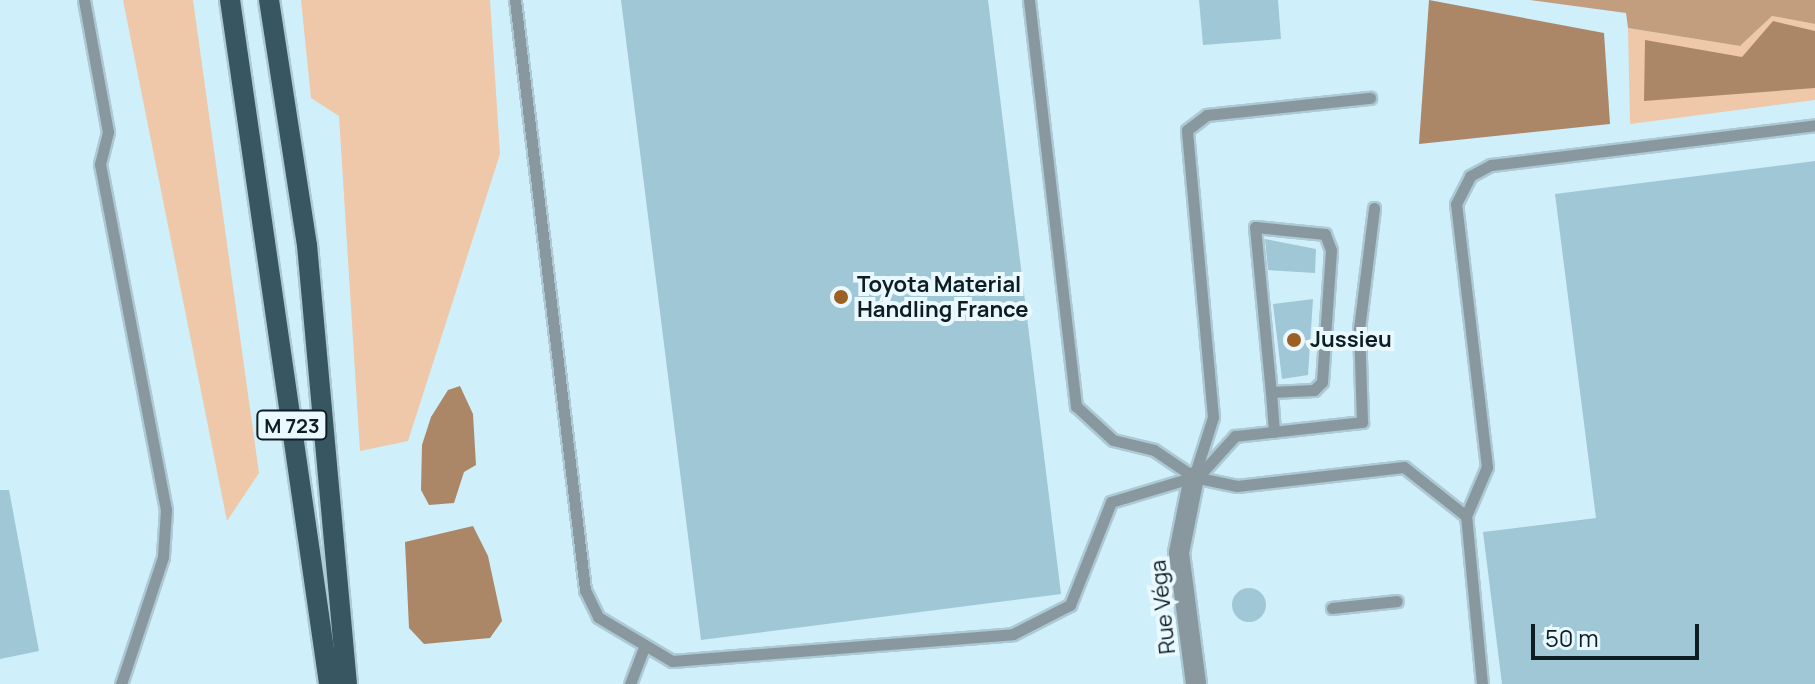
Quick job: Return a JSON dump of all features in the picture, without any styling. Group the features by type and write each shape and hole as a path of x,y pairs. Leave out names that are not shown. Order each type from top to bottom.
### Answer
{"main road":[{"name":"M 723","path":"230,0 329,684"},
{"name":"M 723","path":"269,0 307,245 347,684"}],"street":[{"name":"Rue Véga","path":"1195,477 1179,553 1196,684"}],"lane":[{"path":"84,0 108,132 100,164 166,510 163,557 121,684"},
{"path":"515,0 585,590 598,617 644,648 672,661 724,663 1013,634 1070,605 1111,502 1195,477 1235,436 1362,422 1359,329 1374,208"},
{"path":"1029,0 1076,406 1113,440 1154,450 1195,477 1237,486 1404,467 1466,516"},
{"path":"1195,477 1213,417 1187,130 1207,115 1370,98"},
{"path":"1482,684 1466,516 1487,467 1456,204 1470,176 1491,165 1815,125"},
{"path":"1271,392 1314,390 1322,382 1331,250 1325,234 1255,227 1274,432"},
{"path":"1332,608 1397,601"},
{"path":"630,684 644,648"}],"shaded area":[{"path":"123,0 193,0 259,473 227,521"},
{"path":"301,0 490,0 500,154 408,441 360,451 339,116 311,98"},
{"path":"1429,0 1604,33 1610,124 1419,144"},
{"path":"1530,0 1815,0 1815,24 1772,16 1740,46 1628,28 1626,13"},
{"path":"1772,16 1815,24 1815,100 1630,124 1628,28 1740,46"},
{"path":"1773,21 1815,31 1815,88 1644,101 1645,40 1742,57"},
{"path":"460,386 473,414 476,465 464,472 454,503 429,505 421,490 422,445 431,417 448,390"},
{"path":"473,526 488,556 502,621 490,638 424,644 409,628 405,542"}],"building":[{"name":"Toyota Material Handling France","path":"621,0 988,0 1061,594 701,640"},
{"path":"1199,0 1278,0 1281,39 1203,45"},
{"path":"1815,161 1815,684 1502,684 1483,532 1596,518 1555,194"},
{"path":"1265,239 1316,249 1315,273 1268,270"},
{"path":"1313,299 1308,375 1282,379 1273,304"},
{"path":"0,490 9,490 39,651 0,659"},
{"path":"1249,588 1261,593 1266,605 1261,617 1249,622 1237,617 1232,605 1237,593"}],"place":[{"name":"Toyota Material Handling France","path":"841,297"},
{"name":"Jussieu","path":"1294,340"}]}
